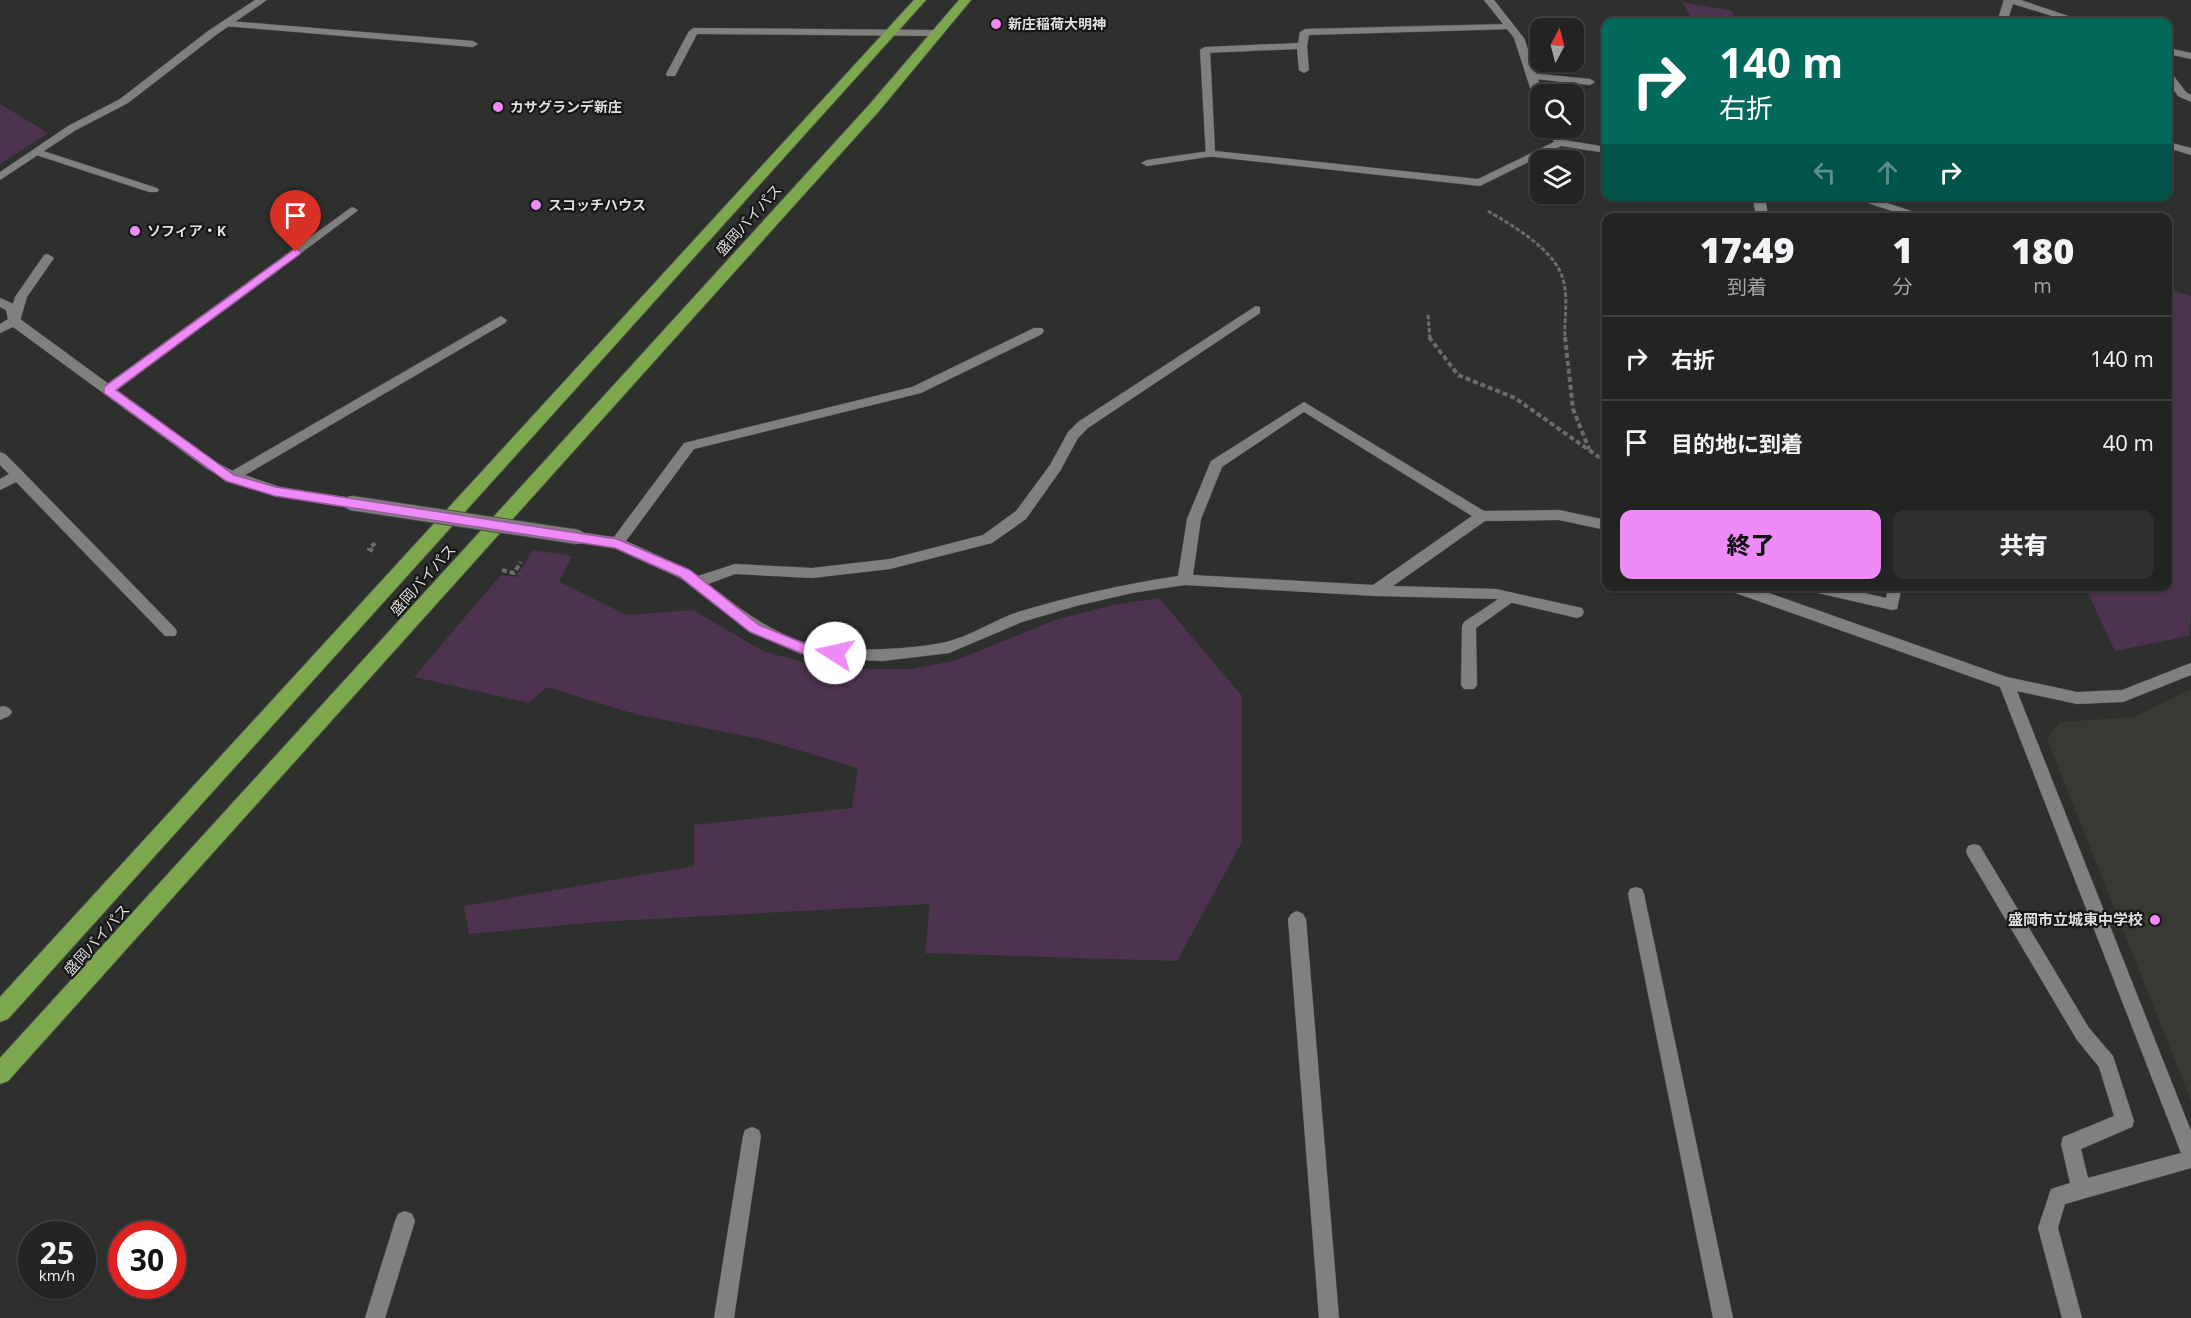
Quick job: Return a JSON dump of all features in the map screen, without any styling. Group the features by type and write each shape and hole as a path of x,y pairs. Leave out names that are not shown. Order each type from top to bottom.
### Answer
{"highway":[{"name":"盛岡バイパス","path":"0,1012 920,0"},
{"name":"盛岡バイパス","path":"0,1074 858,126 965,0"}],"street":[{"path":"0,177 72,128 124,101 212,33 262,0"},
{"path":"1489,0 1508,27 1519,38 1534,84"},
{"path":"2003,18 2010,0 2068,18"},
{"path":"228,24 472,44"},
{"path":"1304,70 1302,46 1305,32 1508,27"},
{"path":"671,74 694,30 938,33"},
{"path":"1209,154 1204,50 1302,46"},
{"path":"2172,52 2191,56"},
{"path":"1531,76 1590,82"},
{"path":"2172,81 2182,94 2191,99"},
{"path":"1558,138 1560,143"},
{"path":"1147,163 1209,154 1480,183 1560,143 1602,149"},
{"path":"2172,146 2191,152"},
{"path":"37,152 153,190"},
{"path":"1869,201 1910,213"},
{"path":"108,390 352,210"},
{"path":"0,329 14,321 21,297 48,258"},
{"path":"0,302 12,308 14,321 230,478 275,491 617,543 685,574 755,628 801,648 883,656 949,647 1018,618 1076,601 1132,588 1185,580 1376,591 1496,594 1577,612"},
{"path":"697,582 735,569 812,573 890,564 987,539 1021,515 1055,468 1073,435 1083,425 1256,310"},
{"path":"230,478 501,320"},
{"path":"617,543 689,446 916,390 1038,331"},
{"path":"1185,580 1194,519 1216,464 1304,406 1482,516 1559,514 1602,524"},
{"path":"0,457 170,632"},
{"path":"0,485 18,475"},
{"path":"1376,591 1482,516"},
{"path":"1746,591 2006,683 2077,698 2123,696 2191,669"},
{"path":"1831,591 1892,605 1894,591"},
{"path":"1469,685 1469,626 1509,597"},
{"path":"2006,683 2191,1157 2058,1196 2049,1228 2072,1318"},
{"path":"1974,851 2083,1034 2107,1062 2125,1121 2070,1144 2081,1190"},
{"path":"1636,894 1723,1318"},
{"path":"1297,919 1329,1318"},
{"path":"724,1318 752,1136"},
{"path":"375,1318 405,1221"}],"path":[{"path":"1480,183 1483,208 1525,233 1550,257 1564,280 1567,310 1565,334 1573,409 1589,449"},
{"path":"1428,315 1429,337 1458,375 1515,398 1602,459"}],"shaded area":[{"path":"1682,2 1732,11 1734,18 1692,18"},
{"path":"0,104 48,133 0,164"},
{"path":"2172,290 2191,296 2191,611 2189,636 2115,651 2087,591 2172,591"},
{"path":"533,550 572,556 559,582 627,615 693,610 765,652 823,667 913,669 957,660 1055,620 1113,605 1159,598 1242,696 1242,842 1177,961 925,953 930,904 598,922 469,934 464,906 694,866 694,825 852,808 858,768 765,740 635,714 547,687 529,703 414,677 501,575 516,577"},
{"name":"盛岡市立城東中学校","path":"2191,689 2191,1101 2047,739 2060,722 2134,717"}],"place":[{"name":"新庄稲荷大明神","path":"996,24"},
{"name":"カサグランデ新庄","path":"498,107"},
{"name":"スコッチハウス","path":"536,205"},
{"name":"ソフィア・K","path":"135,231"},
{"name":"盛岡市立城東中学校","path":"2155,920"}],"route":[{"path":"296,252 108,390 230,478 275,491 617,543 685,574 755,628 801,648 835,653"}]}
